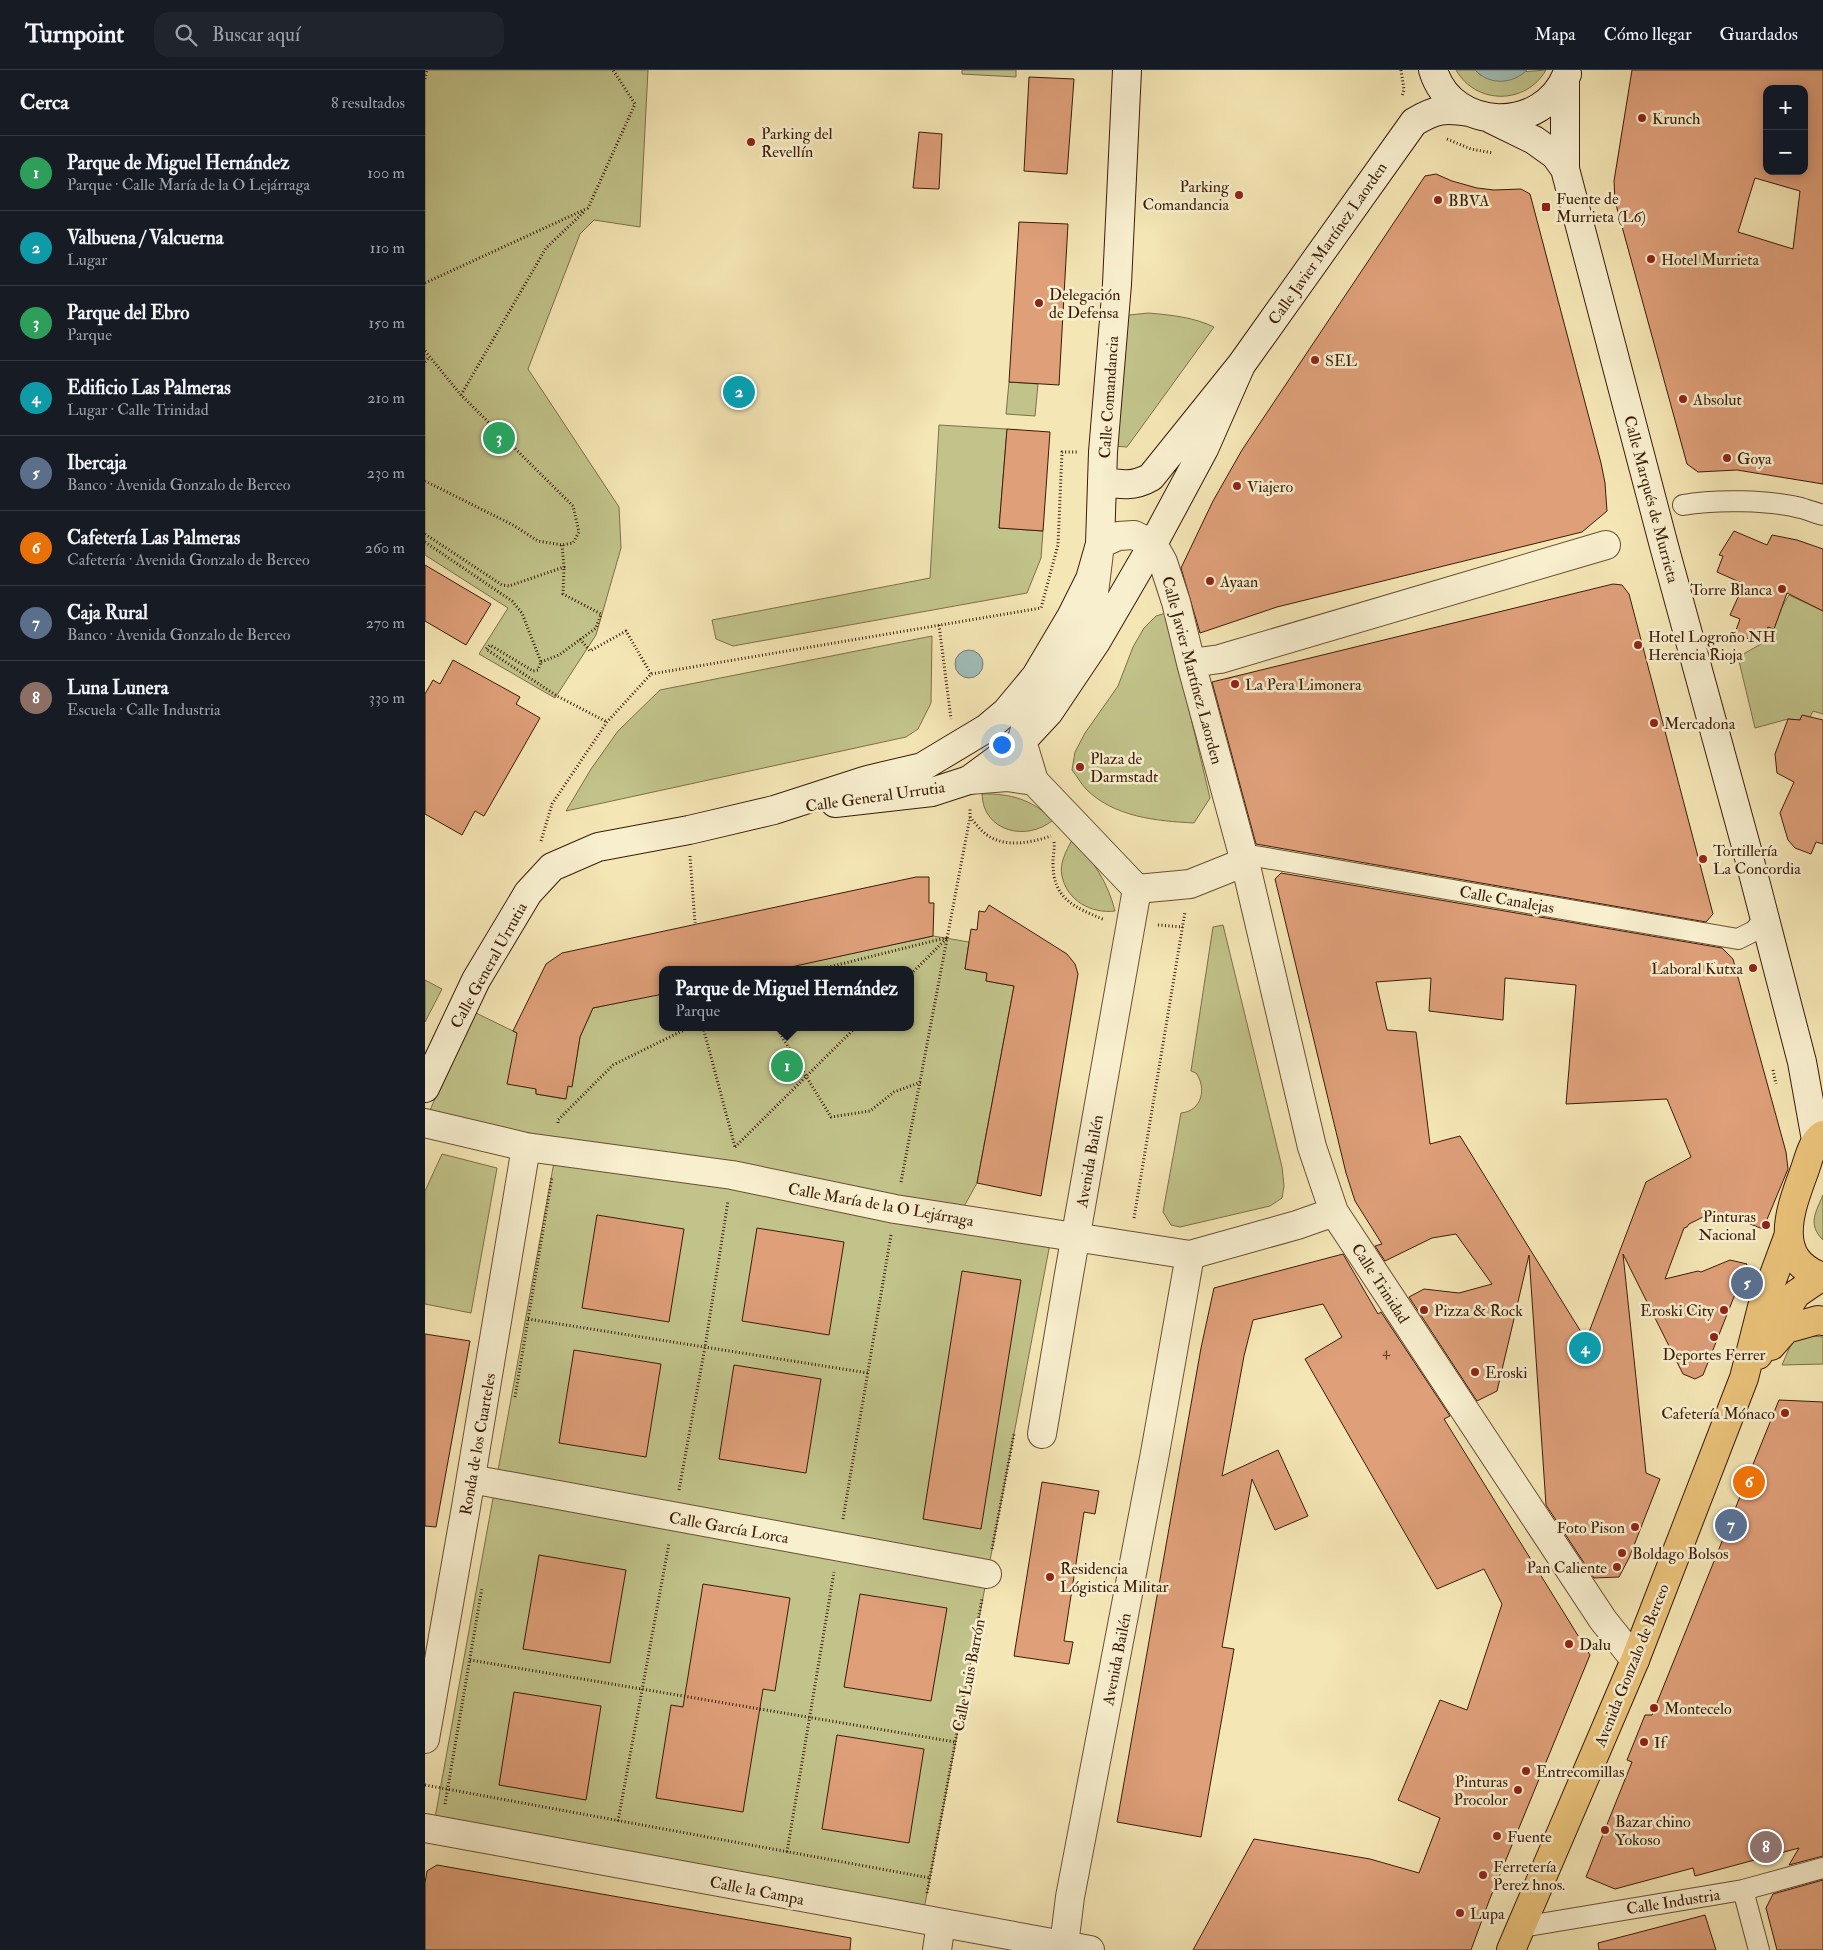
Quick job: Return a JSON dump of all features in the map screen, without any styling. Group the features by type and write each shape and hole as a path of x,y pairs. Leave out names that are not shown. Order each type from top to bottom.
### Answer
{"main road":[{"name":"Avenida Gonzalo de Berceo","path":"1517,1938 1635,1660 1744,1378 1762,1307 1788,1237 1789,1221 1800,1183 1819,1138"},
{"path":"1788,1237 1799,1263 1809,1271 1822,1277"},
{"name":"Avenida Gonzalo de Berceo","path":"1744,1378 1796,1294 1822,1277"},
{"name":"Avenida Gonzalo de Berceo","path":"1744,1378 1786,1329 1818,1320 1823,1321"}],"street":[{"name":"Calle Comandancia","path":"1100,544 1103,452 1117,284 1127,70"},
{"path":"1433,70 1443,90 1455,102 1480,115"},
{"path":"1414,122 1431,112 1450,109 1480,115 1519,117 1533,112 1555,96 1567,75"},
{"name":"Calle Marqués de Murrieta","path":"1567,75 1565,168 1765,919 1802,1062 1819,1138"},
{"name":"Calle Marqués de Murrieta","path":"1480,115 1534,140 1555,155 1565,168"},
{"name":"Calle Javier Martínez Laorden","path":"1102,481 1127,485 1142,482 1151,477 1241,365 1414,122"},
{"name":"Calle Javier Martínez Laorden","path":"1241,365 1204,449 1153,544 1163,562 1176,602 1244,858"},
{"path":"1683,505 1697,502 1759,503 1800,507 1823,516"},
{"path":"1022,740 1049,712 1095,642 1153,544 1134,535 1118,536 1100,544 1094,593 1090,609 1062,660 1036,697 1028,714 1022,740 1034,781 1137,889 1190,884 1244,858"},
{"name":"Calle General Urrutia","path":"425,1088 476,980 528,893 552,867 598,847 689,830 774,810 867,780 922,767 987,728 1005,712 1036,676 1071,617 1090,579 1100,544"},
{"path":"1191,663 1220,659 1606,545"},
{"name":"Calle General Urrutia","path":"774,810 932,792 969,780 1022,740"},
{"path":"969,780 1007,777 1034,781"},
{"name":"Calle Canalejas","path":"1244,858 1738,939 1754,931 1765,919"},
{"name":"Calle Trinidad","path":"1244,858 1313,1146 1335,1212 1603,1620 1635,1660"},
{"name":"Avenida Bailén","path":"1042,1434 1137,889"},
{"name":"Calle Marqués de Murrieta","path":"1802,1062 1823,1086"},
{"name":"Calle María de la O Lejárraga","path":"425,1123 527,1147 732,1175 895,1209 1189,1255 1297,1225 1335,1212"},
{"name":"Ronda de los Cuarteles","path":"425,1739 527,1147"},
{"name":"Avenida Bailén","path":"1077,1947 1070,1897 1155,1453 1189,1255"},
{"name":"Calle García Lorca","path":"471,1479 987,1574"},
{"name":"Calle la Campa","path":"425,1828 1077,1947"},
{"name":"Calle Industria","path":"1517,1938 1743,1890 1823,1868"},
{"path":"1743,1890 1759,1950"},
{"path":"931,1921 937,1950"},
{"path":"1746,1950 1753,1925"}],"path":[{"path":"425,79 427,70"},
{"path":"461,396 546,248 588,208 635,104 613,70"},
{"path":"1401,70 1405,90 1398,104 1414,122 1448,140 1471,149 1501,154"},
{"path":"425,283 588,208"},
{"path":"425,351 461,396 573,506 579,532 573,543 562,545 538,541 513,525 425,481"},
{"path":"425,362 429,357"},
{"path":"540,848 552,804 607,722 651,674 1041,608 1058,545 1062,452 1080,452"},
{"path":"425,534 502,585 509,586 565,567"},
{"path":"425,542 512,600 522,613 541,662 538,670 533,671 490,645 486,650 557,696 607,722"},
{"path":"541,662 559,655 596,628 601,614 563,594 565,567 562,545"},
{"path":"939,625 949,711 957,746"},
{"path":"580,638 590,651 625,631 651,674"},
{"path":"895,1209 971,817 969,780"},
{"path":"971,817 987,835 1008,843 1030,844 1054,836 1054,880 1061,896 1072,905 1105,920 1183,928"},
{"path":"689,830 695,923"},
{"path":"1129,1245 1190,884"},
{"path":"833,966 949,937"},
{"path":"914,971 949,937"},
{"path":"556,1151 558,1120 613,1065 682,1031"},
{"path":"704,1031 735,1147 732,1175"},
{"path":"779,1031 831,1117 870,1111 894,1092 921,1082"},
{"path":"735,1147 852,1031"},
{"path":"528,1319 867,1373"},
{"name":"Calle Luis Barrón","path":"931,1921 930,1878 1014,1430"},
{"path":"470,1660 955,1742"},
{"path":"425,1785 930,1878"}],"green space":[{"path":"425,70 648,70 640,227 594,220 580,234 528,369 619,507 621,548 596,635 555,698 479,654 508,608 425,555"},
{"path":"962,70 1016,70 1016,77 962,74"},
{"path":"1456,70 1475,70 1480,75 1546,70 1526,90 1514,95 1501,96 1488,95 1476,90"},
{"path":"1148,313 1190,319 1214,327 1127,447 1112,446 1120,316"},
{"path":"1009,382 1038,384 1035,416 1006,414"},
{"path":"939,425 1007,429 999,528 1043,531 1041,558 1027,593 733,646 716,639 712,620 930,578"},
{"path":"1789,595 1823,611 1823,714 1813,711 1810,717 1800,720 1788,719 1755,728 1738,657 1761,644 1768,627 1774,628"},
{"path":"1166,613 1210,798 1194,823 1151,819 1122,812 1109,806 1086,789 1072,770 1075,752 1085,733 1118,686 1133,647 1144,628 1156,616"},
{"path":"932,636 931,703 918,729 906,737 566,811 591,769 618,731 660,690"},
{"path":"982,794 1002,795 1021,799 1037,807 1053,820 1043,827 1031,831 1008,830 998,825 990,817 984,807"},
{"path":"1072,840 1087,855 1099,872 1115,911 1089,908 1075,899 1069,892 1062,876 1061,867 1065,853"},
{"path":"1223,925 1282,1167 1284,1186 1282,1198 1270,1206 1180,1227 1171,1225 1163,1212 1181,1113 1194,1108 1201,1098 1202,1092 1199,1079 1196,1073 1191,1071 1213,927"},
{"path":"933,936 969,942 965,969 987,973 986,981 1014,986 977,1183 962,1210 428,1115 457,1047 476,1013 517,1033 536,1094 565,1099 568,1086 572,1086 580,1037 593,1008 659,994 659,1031 914,1031 914,966 792,966"},
{"path":"425,980 442,989 425,1022"},
{"path":"556,1151 1052,1233 922,1920 433,1829"},
{"path":"442,1154 497,1168 471,1313 425,1304 425,1191"},
{"path":"1823,1195 1823,1240 1815,1229 1814,1218"},
{"path":"1812,1336 1823,1337 1823,1364 1782,1365 1792,1342"}],"water":[{"path":"1475,70 1527,70 1515,78 1494,81 1487,79"},
{"path":"969,650 979,654 983,664 979,674 969,678 959,674 955,664 959,654"}],"building":[{"path":"1632,70 1823,70 1823,484 1737,470 1698,472 1687,464 1615,201 1614,181","holes":["1755,178 1800,191 1793,249 1738,232"]},
{"path":"1029,77 1074,79 1067,174 1024,171"},
{"path":"919,132 942,134 939,189 913,188"},
{"path":"1436,174 1477,188 1494,190 1521,189 1530,194 1601,463 1607,511 1582,532 1277,607 1200,633 1181,568 1213,501 1242,450 1425,176"},
{"name":"Delegación de Defensa","path":"1019,222 1068,224 1059,385 1009,382"},
{"path":"1007,429 1050,432 1043,531 999,528"},
{"name":"Torre Blanca","path":"1734,531 1767,545 1772,535 1797,540 1823,549 1823,611 1787,593 1774,629 1768,627 1761,644 1735,633 1740,619 1730,615 1744,584 1717,572 1723,556 1719,555"},
{"path":"425,565 491,604 466,645 425,621"},
{"path":"1613,584 1622,585 1629,594 1713,914 1706,922 1256,844 1212,682"},
{"path":"453,660 520,697 516,704 540,718 484,816 475,811 462,835 425,814 425,694 433,680 440,684"},
{"path":"1802,715 1823,720 1823,844 1816,842 1811,854 1795,848 1788,840 1780,813 1794,782 1777,773 1775,754 1788,719 1800,720"},
{"path":"1281,873 1722,948 1733,959 1786,1152 1788,1169 1763,1229 1727,1215 1729,1220 1707,1215 1684,1228 1665,1279 1698,1271 1701,1272 1730,1260 1747,1264 1703,1375 1695,1379 1683,1374 1623,1254 1646,1473 1660,1479 1629,1558 1619,1577 1594,1578 1546,1505 1529,1255 1497,1391 1477,1401 1409,1297 1424,1289 1459,1293 1492,1284 1456,1234 1432,1238 1385,1261 1375,1246 1382,1244 1355,1201 1346,1173 1275,879","holes":["1431,978 1429,1011 1503,1020 1505,978 1576,985 1566,1104 1667,1099 1691,1157 1646,1182 1586,1340 1460,1136 1430,1144 1416,1032 1387,1030 1376,982"]},
{"path":"916,877 929,877 929,903 934,903 933,936 795,966 659,966 659,995 593,1008 580,1037 572,1087 568,1086 566,1099 536,1094 536,1089 507,1084 517,1033 513,1031 546,964 562,953"},
{"path":"989,905 1067,954 1075,964 1078,974 1041,1196 977,1183 1014,986 986,981 987,973 965,969 971,929 977,930 979,911 985,912"},
{"path":"597,1215 684,1229 669,1322 582,1308"},
{"path":"757,1228 844,1242 829,1335 742,1321"},
{"path":"1343,1254 1378,1314 1381,1312 1450,1416 1444,1419 1590,1655 1489,1901 1471,1950 1193,1950 1254,1839 1370,1859 1419,1873 1440,1818 1398,1800 1440,1700 1467,1710 1502,1604 1484,1569 1437,1589 1305,1359 1342,1337 1323,1304 1253,1320 1244,1356 1222,1476 1278,1450 1308,1516 1275,1530 1252,1479 1222,1647 1234,1649 1201,1837 1117,1822 1201,1348 1214,1288"},
{"path":"962,1271 1021,1280 981,1529 923,1519"},
{"path":"425,1334 470,1341 436,1527 425,1526"},
{"path":"574,1350 661,1364 646,1457 559,1443"},
{"path":"734,1365 821,1379 806,1473 719,1459"},
{"path":"1779,1400 1823,1402 1823,1856 1789,1865 1799,1848 1695,1876 1693,1868 1615,1889 1586,1877 1632,1762 1627,1760 1645,1715 1652,1715"},
{"name":"Residencia Lógistica Militar","path":"1042,1482 1099,1491 1095,1514 1084,1512 1064,1641 1073,1642 1069,1664 1014,1656"},
{"path":"539,1555 626,1570 610,1663 523,1649"},
{"path":"703,1584 790,1598 775,1691 763,1689 743,1812 656,1798 671,1705 683,1707"},
{"path":"860,1594 947,1608 931,1701 844,1687"},
{"path":"514,1692 601,1706 586,1800 499,1785"},
{"path":"837,1735 924,1749 909,1843 822,1829"},
{"path":"437,1865 851,1938 850,1950 425,1950 425,1883 427,1871"},
{"path":"1823,1880 1823,1950 1777,1950 1766,1908 1773,1894"},
{"path":"1705,1915 1716,1950 1599,1950 1598,1943"}],"place":[{"name":"Krunch","path":"1642,118"},
{"name":"Parking del Revellín","path":"751,142"},
{"name":"Parking Comandancia","path":"1239,195"},
{"name":"BBVA","path":"1438,200"},
{"name":"Fuente de Murrieta (L6)","path":"1546,207"},
{"name":"Hotel Murrieta","path":"1651,259"},
{"name":"Delegación de Defensa","path":"1039,303"},
{"name":"SEL","path":"1315,360"},
{"name":"Valbuena / Valcuerna","path":"739,392"},
{"name":"Absolut","path":"1683,399"},
{"name":"Parque del Ebro","path":"499,438"},
{"name":"Goya","path":"1727,458"},
{"name":"Viajero","path":"1237,486"},
{"name":"Ayaan","path":"1210,581"},
{"name":"Torre Blanca","path":"1782,589"},
{"name":"Hotel Logroño NH Herencia Rioja","path":"1638,645"},
{"name":"La Pera Limonera","path":"1235,684"},
{"name":"Mercadona","path":"1654,723"},
{"name":"Plaza de Darmstadt","path":"1080,767"},
{"name":"Tortillería La Concordia","path":"1703,859"},
{"name":"Laboral Kutxa","path":"1753,968"},
{"name":"Parque de Miguel Hernández","path":"787,1066"},
{"name":"Pinturas Nacional","path":"1766,1225"},
{"name":"Ibercaja","path":"1747,1283"},
{"name":"Pizza & Rock","path":"1424,1310"},
{"name":"Eroski City","path":"1724,1310"},
{"name":"Deportes Ferrer","path":"1714,1337"},
{"name":"Edificio Las Palmeras","path":"1585,1348"},
{"name":"Eroski","path":"1475,1372"},
{"name":"Cafetería Mónaco","path":"1785,1413"},
{"name":"Cafetería Las Palmeras","path":"1749,1482"},
{"name":"Caja Rural","path":"1731,1525"},
{"name":"Foto Pison","path":"1635,1527"},
{"name":"Boldago Bolsos","path":"1622,1553"},
{"name":"Pan Caliente","path":"1617,1567"},
{"name":"Residencia Lógistica Militar","path":"1050,1577"},
{"name":"Dalu","path":"1569,1644"},
{"name":"Montecelo","path":"1654,1708"},
{"name":"If","path":"1644,1742"},
{"name":"Entrecomillas","path":"1526,1771"},
{"name":"Pinturas Procolor","path":"1518,1790"},
{"name":"Bazar chino Yokoso","path":"1605,1830"},
{"name":"Fuente","path":"1497,1836"},
{"name":"Luna Lunera","path":"1766,1847"},
{"name":"Ferretería Perez hnos.","path":"1483,1875"},
{"name":"Lupa","path":"1460,1913"}]}
